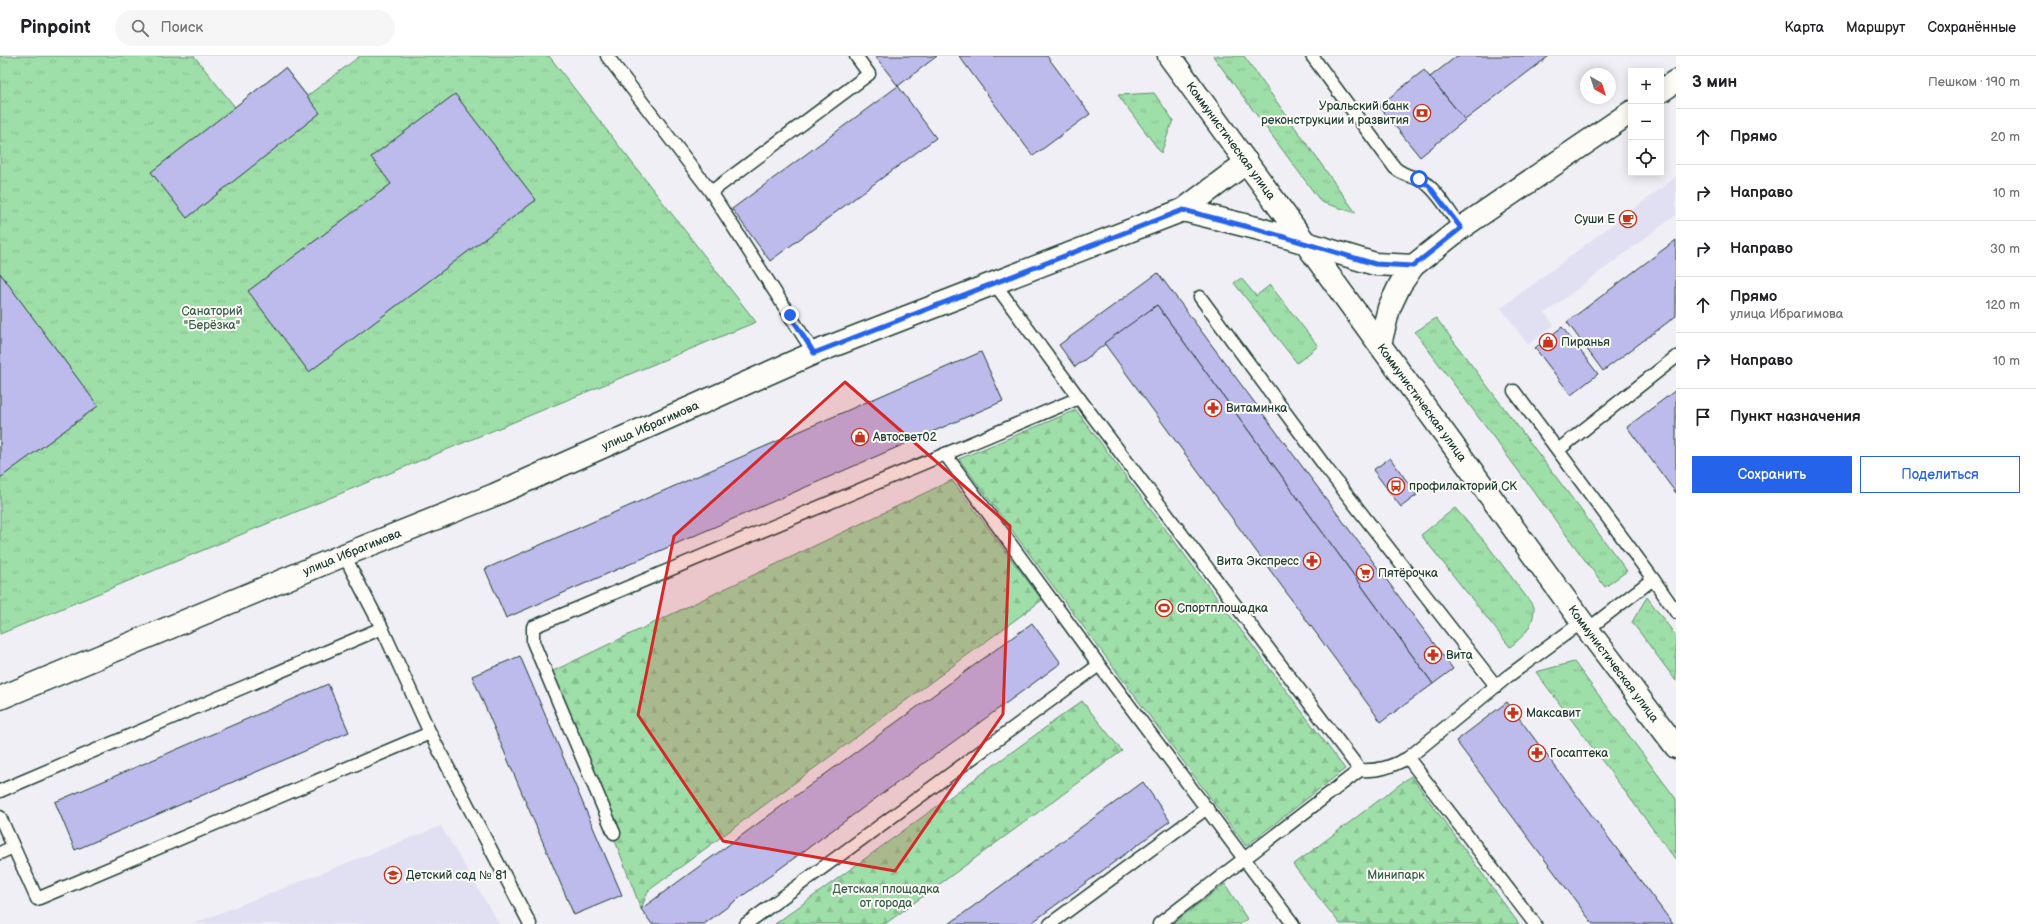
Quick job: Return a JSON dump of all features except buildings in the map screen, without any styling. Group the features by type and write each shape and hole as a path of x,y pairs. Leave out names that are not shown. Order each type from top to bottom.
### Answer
{"main road":[{"name":"Коммунистическая улица","path":"1169,56 1676,747"},
{"path":"1664,89 1676,81"},
{"path":"1380,344 1388,308 1400,285 1413,266 1461,228 1628,114"},
{"name":"улица Ибрагимова","path":"0,698 344,555 494,495 814,353 1183,210 1247,162"},
{"path":"1183,210 1260,230 1375,264 1413,266"}],"lane":[{"path":"607,56 711,192 814,353"},
{"path":"711,192 869,74 856,56"},
{"path":"1312,56 1395,168 1404,176 1419,179 1429,186 1461,228"},
{"path":"994,283 1360,770"},
{"path":"1200,297 1327,469 1496,686"},
{"path":"1558,450 1676,357"},
{"path":"1514,391 1676,612"},
{"path":"614,833 533,642 533,627 1079,398"},
{"path":"945,454 1099,665 1293,924"},
{"path":"344,555 382,628 430,733 530,924"},
{"path":"1159,924 1360,770 1376,771 1408,758 1496,686 1653,579"},
{"path":"0,791 382,628"},
{"path":"746,924 1099,665"},
{"path":"0,817 37,899 430,733"},
{"path":"1408,758 1535,924"},
{"path":"1050,924 1207,808"},
{"path":"0,853 13,847"}],"highlighted area":[{"path":"845,382 1010,526 1003,714 895,871 723,841 638,715 674,536"}],"shaded area":[{"path":"1676,177 1676,215 1545,313 1554,325 1528,345 1501,308"},
{"name":"Детский сад № 81","path":"441,826 499,924 192,924"}],"green space":[{"name":"Санаторий \"Берёзка\"","path":"0,56 194,56 235,107 285,68 307,96 360,56 549,56 756,322 0,634"},
{"path":"1213,56 1244,56 1356,213 1321,202"},
{"path":"1154,93 1173,120 1161,153 1118,95"},
{"path":"1241,278 1256,296 1270,285 1318,346 1297,363 1234,283"},
{"path":"1436,318 1627,571 1605,587 1415,332"},
{"path":"1076,410 1345,769 1246,846 959,459"},
{"path":"952,480 1042,600 648,891 641,909 551,672"},
{"path":"1455,508 1485,542 1534,607 1532,620 1524,635 1510,647 1421,535"},
{"path":"1647,597 1676,636 1676,681 1632,622"},
{"path":"1574,662 1676,799 1676,860 1536,672"},
{"name":"Детская площадка от города","path":"1082,701 1122,751 885,924 775,924"},
{"name":"Минипарк","path":"1411,776 1519,924 1340,924 1293,865"},
{"path":"1225,884 1247,919 1241,924 1172,924"}],"place":[{"name":"Уральский банк реконструкции и развития","path":"1422,113"},
{"name":"Суши Е","path":"1628,219"},
{"name":"Пиранья","path":"1548,342"},
{"name":"Витаминка","path":"1213,408"},
{"name":"Автосвет02","path":"860,437"},
{"name":"профилакторий СК","path":"1396,486"},
{"name":"Вита Экспресс","path":"1312,561"},
{"name":"Пятёрочка","path":"1365,573"},
{"name":"Спортплощадка","path":"1164,608"},
{"name":"Вита","path":"1433,655"},
{"name":"Максавит","path":"1513,713"},
{"name":"Госаптека","path":"1537,753"},
{"name":"Детский сад № 81","path":"393,875"}],"route":[{"path":"790,315 814,353 1183,210 1260,230 1375,264 1413,266 1461,228 1429,186 1419,179"}]}
